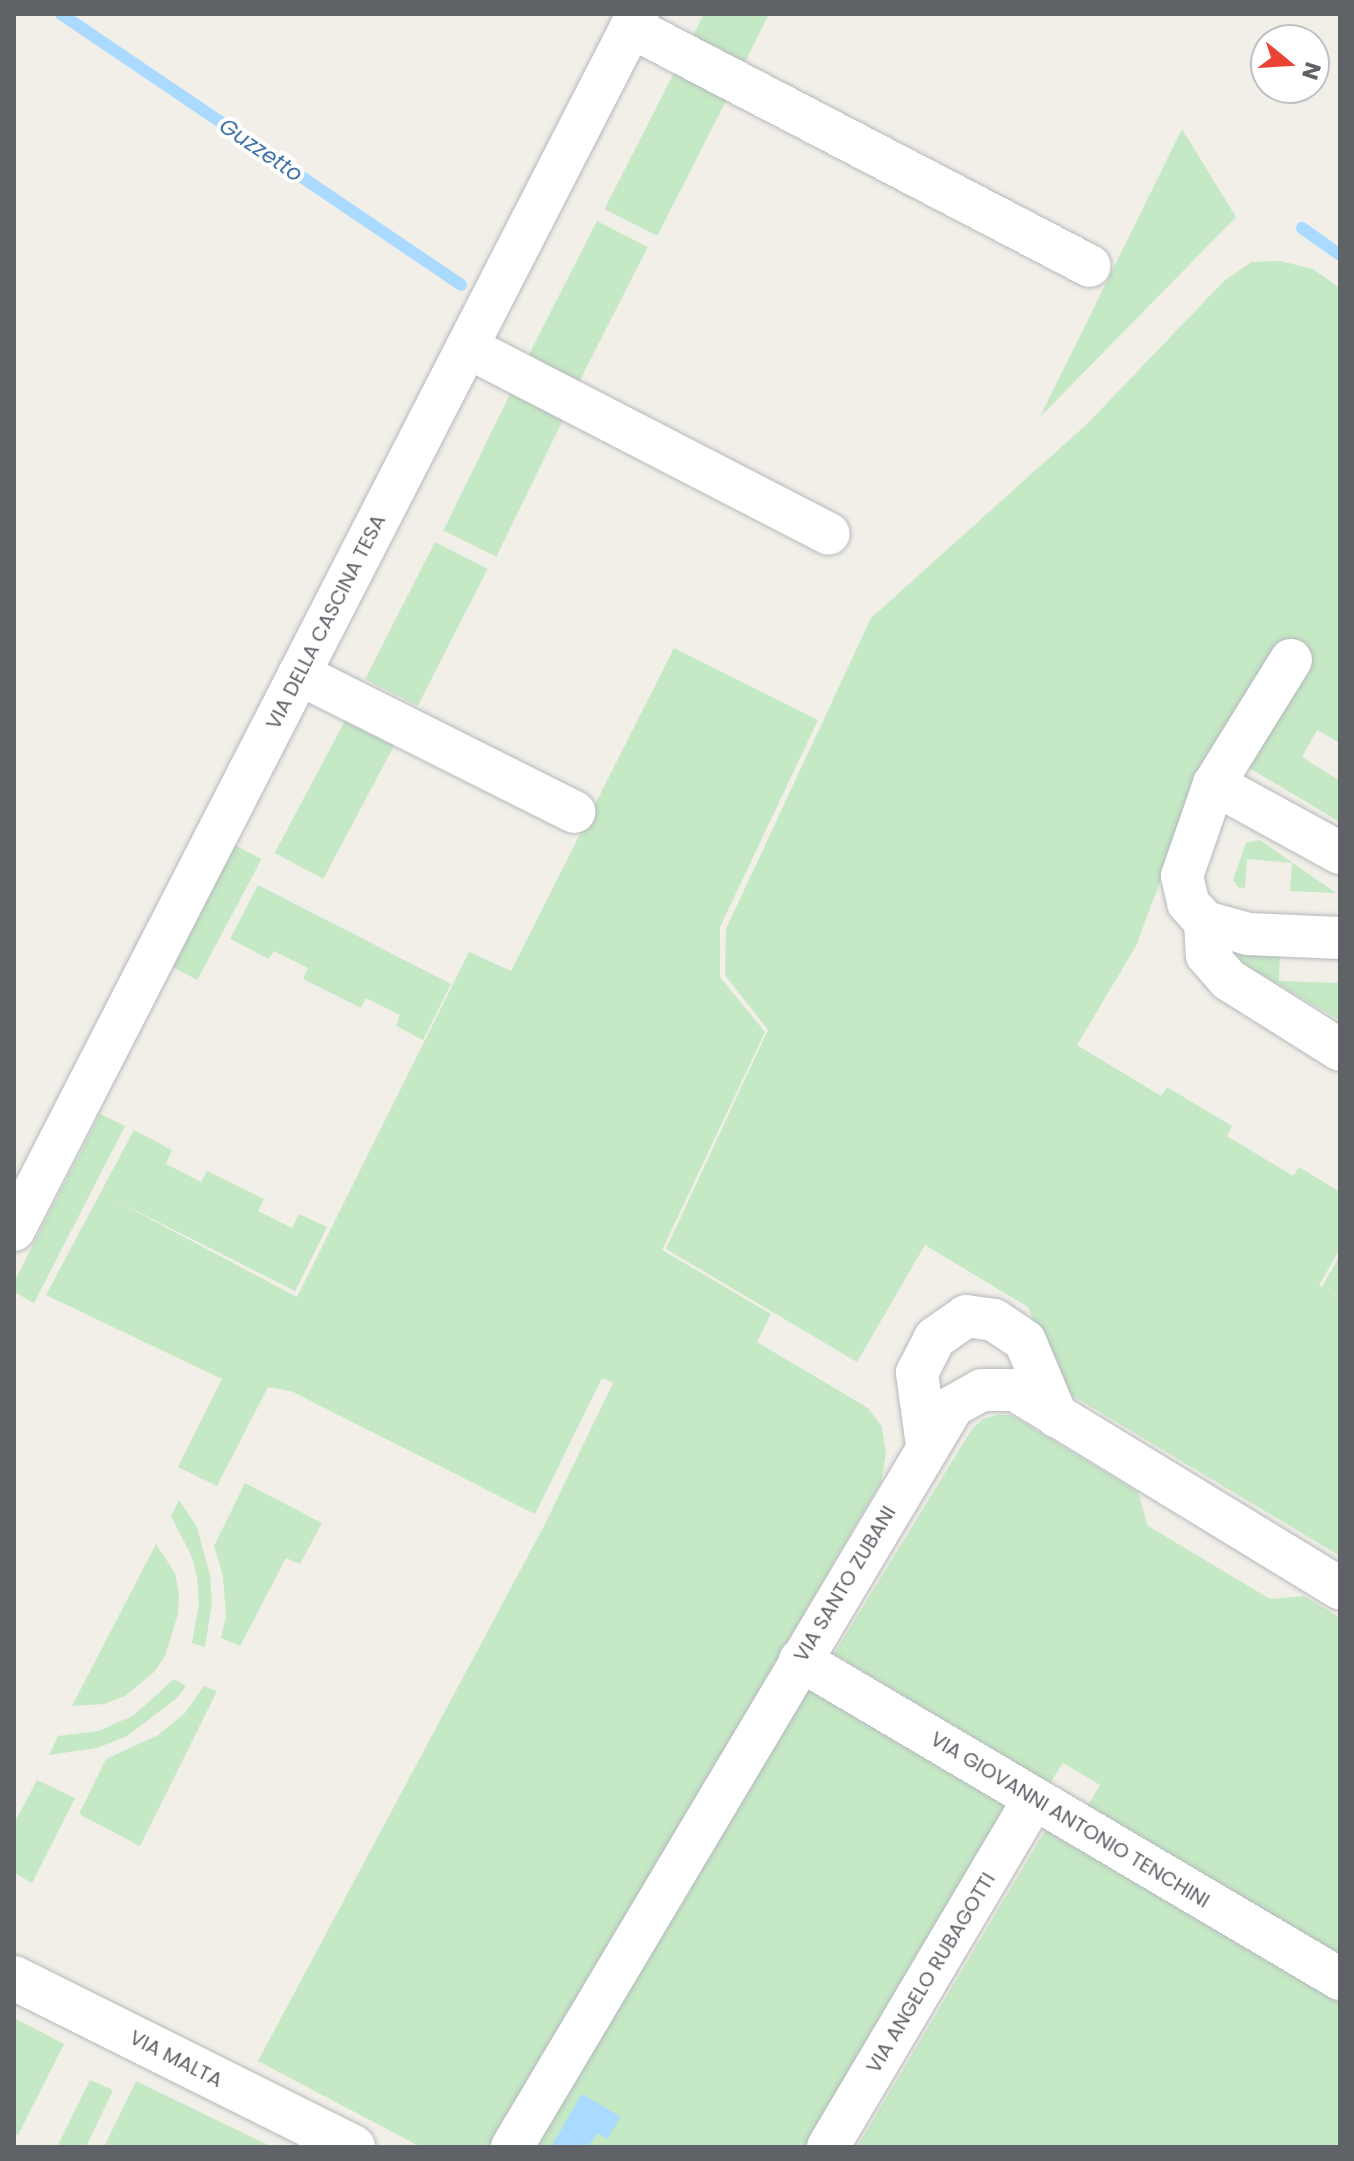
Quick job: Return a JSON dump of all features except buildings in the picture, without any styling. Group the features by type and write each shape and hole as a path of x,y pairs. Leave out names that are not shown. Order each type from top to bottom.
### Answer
{"street":[{"path":"634,20 1090,266"},
{"name":"VIA DELLA CASCINA TESA","path":"14,1230 634,20"},
{"path":"467,347 829,534"},
{"path":"1291,660 1214,784 1182,876 1188,903 1205,922 1249,934 1340,938"},
{"path":"299,674 574,812"},
{"path":"1214,784 1340,853"},
{"path":"1205,922 1207,955 1229,980 1340,1050"},
{"path":"927,1446 917,1373 935,1338 966,1316 994,1320 1025,1341 1057,1417"},
{"name":"VIA SANTO ZUBANI","path":"512,2147 953,1406 982,1390 1015,1390 1340,1588"},
{"name":"VIA GIOVANNI ANTONIO TENCHINI","path":"800,1660 1340,1979"},
{"name":"VIA ANGELO RUBAGOTTI","path":"828,2147 1033,1800"},
{"name":"VIA MALTA","path":"14,1978 341,2145"}],"green space":[{"path":"704,14 769,14 745,62 693,36"},
{"path":"675,71 728,98 657,236 605,209"},
{"path":"1182,129 1236,217 1040,417"},
{"path":"597,221 648,247 579,381 528,356"},
{"path":"1280,261 1313,269 1340,288 1340,743 1317,730 1302,757 1340,781 1340,822 1221,751 1200,775 1136,946 1077,1045 1161,1096 1167,1087 1232,1126 1227,1136 1293,1176 1299,1167 1340,1192 1340,1249 1319,1285 1322,1287 1340,1255 1340,1297 1324,1288 1340,1298 1340,1556 1063,1390 1028,1307 925,1245 857,1362 666,1249 768,1030 725,975 726,929 871,618 1087,424 1225,280 1252,262"},
{"path":"510,394 563,420 496,556 443,531"},
{"path":"435,542 488,569 418,706 365,679"},
{"path":"674,648 818,720 720,927 720,977 765,1032 662,1250 771,1314 757,1342 868,1408 882,1427 886,1454 881,1482 493,2147 421,2147 258,2061 544,1526 613,1383 602,1378 535,1514 291,1391 268,1387 217,1486 178,1467 222,1379 46,1295 134,1130 172,1150 166,1164 201,1182 207,1171 264,1199 258,1211 292,1228 299,1214 327,1227 295,1291 105,1195 297,1297 469,952 511,971"},
{"path":"347,717 396,743 323,879 275,853"},
{"path":"1259,840 1336,893 1290,891 1292,863 1247,859 1245,888 1238,887 1233,880 1246,843"},
{"path":"235,845 261,859 197,980 171,966"},
{"path":"258,885 451,984 423,1040 396,1026 400,1015 366,998 361,1008 303,979 308,968 274,951 269,959 230,939"},
{"path":"1242,951 1280,951 1279,981 1340,983 1339,1020 1244,964 1239,958"},
{"path":"100,1114 125,1126 34,1303 14,1292 14,1282"},
{"path":"1011,1415 1138,1492 1148,1526 1270,1599 1304,1596 1340,1618 1340,1956 1087,1807 1100,1785 1063,1763 1050,1783 834,1654 972,1429 983,1419"},
{"path":"245,1483 322,1523 300,1564 286,1558 240,1646 221,1638 226,1616 223,1576 214,1546"},
{"path":"179,1500 197,1527 210,1575 212,1603 205,1647 192,1643 199,1603 197,1577 192,1557 171,1516"},
{"path":"156,1544 175,1573 179,1594 178,1614 165,1656 154,1672 125,1696 104,1704 72,1706"},
{"path":"174,1679 186,1686 177,1698 127,1736 97,1748 49,1755 58,1736 99,1731 134,1715"},
{"path":"807,1684 1014,1807 814,2147 531,2147"},
{"path":"204,1686 217,1691 140,1846 79,1814 106,1759 158,1735 185,1713"},
{"path":"37,1780 75,1798 32,1883 14,1873 14,1824"},
{"path":"1046,1829 1340,1996 1340,2147 857,2147"},
{"path":"14,2018 64,2044 18,2135 14,2133"},
{"path":"90,2080 113,2090 86,2147 57,2147"},
{"path":"136,2081 272,2147 104,2147"}],"water":[{"path":"582,2094 621,2117 607,2139 597,2133 588,2147 551,2147"}],"waterway":[{"name":"Guzzetto","path":"61,14 461,285"},
{"name":"Guzzetto","path":"1302,228 1340,255"}]}
